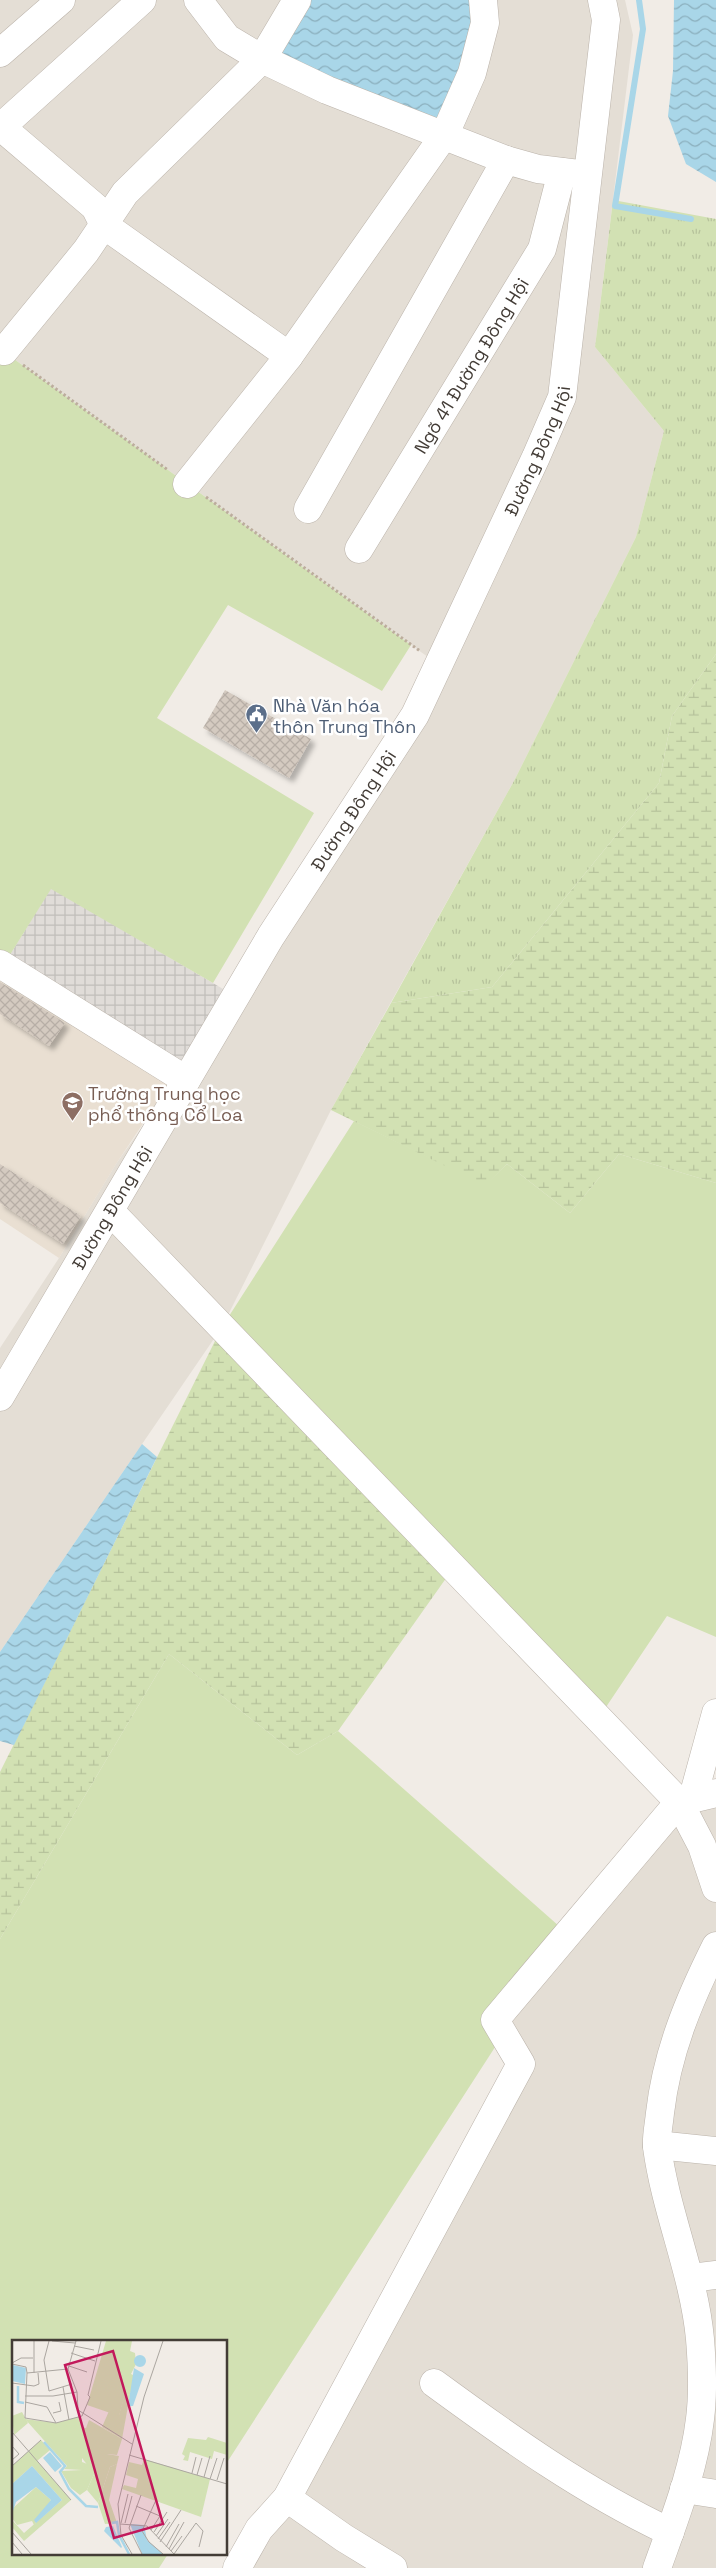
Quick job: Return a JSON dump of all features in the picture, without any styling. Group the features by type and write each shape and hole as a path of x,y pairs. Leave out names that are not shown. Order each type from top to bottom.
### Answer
{"street":[{"path":"0,53 61,0"},
{"path":"142,0 1,127 94,207 104,225 289,356"},
{"path":"198,0 227,38 262,59 327,90 444,134 506,160 538,169 574,174"},
{"path":"4,351 86,251 125,193 262,59 297,0"},
{"path":"187,484 289,356 444,134 472,73 485,24 483,0"},
{"name":"Đường Đông Hội","path":"0,1397 110,1211 123,1169 186,1080 271,936 415,715 562,397 582,238 574,174 606,20 602,0"},
{"path":"308,509 506,160"},
{"name":"Ngõ 41 Đường Đông Hội","path":"359,549 542,249 574,174"},
{"path":"0,964 186,1080"},
{"path":"110,1211 696,1797"},
{"path":"716,1713 696,1797 702,1846 716,1888"},
{"path":"237,2568 259,2529 287,2498 521,2064 495,2020 696,1797"},
{"path":"657,2568 684,2490 700,2419 700,2340 703,2277 668,2204 657,2145 663,2093 674,2042 690,1998 716,1946"},
{"path":"657,2145 716,2152"},
{"path":"434,2383 525,2450 622,2508 670,2532"},
{"path":"684,2490 716,2494"},
{"path":"287,2498 344,2538 393,2568"}],"path":[{"path":"4,351 439,665"}],"shaded area":[{"path":"0,0 625,0 633,35 595,347 664,431 636,537 515,779 331,1110 222,1327 0,1652 0,1348 59,1258 116,1164 235,996 439,665 0,349"},
{"path":"51,888 235,996 186,1080 3,966"},
{"name":"Trường Trung học phổ thông Cổ Loa","path":"0,971 172,1080 116,1164 59,1258 0,1219"},
{"path":"716,1801 716,2568 237,2568 521,2064 495,2020 679,1802"}],"green space":[{"path":"613,200 716,219 716,654 672,716 659,783 492,987 391,1003 515,779 636,537 664,431 595,347"},
{"path":"0,349 411,645 382,691 228,605 157,718 314,813 213,983 51,889 3,966 0,964"},
{"path":"716,654 716,1183 619,1154 570,1213 507,1164 486,1186 331,1110 391,1003 492,987 659,783 672,716"},
{"path":"354,1121 486,1185 507,1164 570,1213 619,1154 716,1183 716,1637 667,1616 598,1719 222,1327"},
{"path":"222,1327 454,1567 338,1731 297,1755 169,1654 0,1939 0,1772"},
{"path":"169,1654 297,1755 338,1731 568,1934 228,2461 228,2340 12,2340 12,2556 167,2556 159,2568 0,2568 0,1939"}],"water":[{"path":"297,0 483,0 445,134 262,59"},
{"path":"674,0 716,0 716,182 686,164 668,116 673,71"},
{"path":"142,1444 157,1457 14,1745 0,1741 0,1652"}],"building":[{"name":"Nhà Văn hóa thôn Trung Thôn","path":"225,690 311,739 289,778 203,728"},
{"path":"0,982 65,1023 49,1046 0,1014"},
{"path":"0,1164 81,1216 63,1244 0,1203"}],"waterway":[{"path":"639,0 643,29 615,206 691,219"}],"place":[{"name":"Nhà Văn hóa thôn Trung Thôn","path":"257,734"},
{"name":"Trường Trung học phổ thông Cổ Loa","path":"72,1122"}]}
